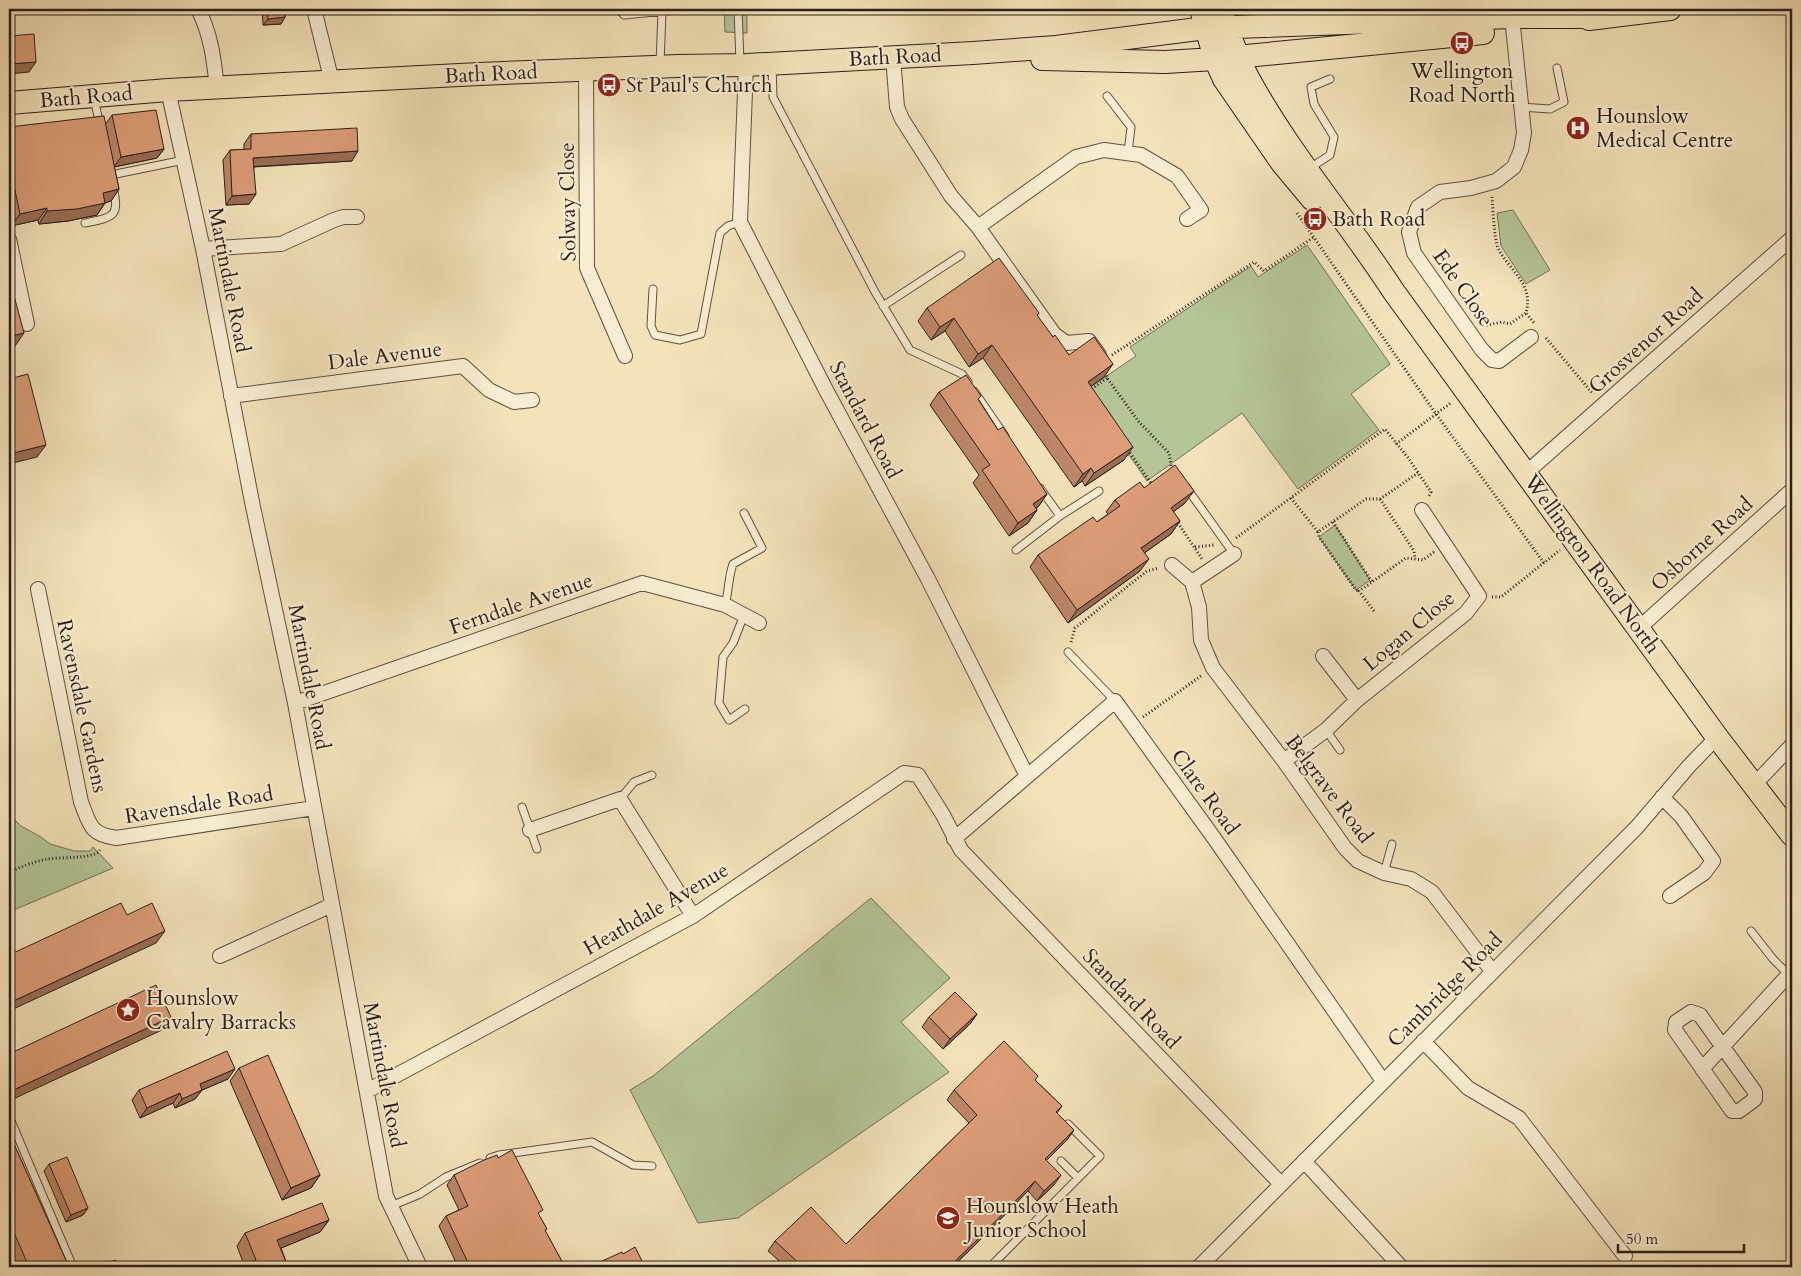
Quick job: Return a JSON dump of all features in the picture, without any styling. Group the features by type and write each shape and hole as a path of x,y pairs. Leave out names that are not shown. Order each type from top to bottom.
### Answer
{"main road":[{"name":"Bath Road","path":"9,103 168,90 586,70 772,64 973,53 1219,34 1513,24 1604,17 1670,9"},
{"name":"Bath Road","path":"973,53 1060,60 1165,62 1219,34 1364,46 1513,24"},
{"name":"Wellington Road North","path":"1219,34 1268,112 1394,292 1717,737 1792,835"},
{"name":"Wellington Road North","path":"1219,34 1224,79 1238,100 1282,163 1363,260 1394,292"}],"street":[{"path":"198,9 211,40 217,88"},
{"path":"314,9 332,82"},
{"name":"Ede Close","path":"1513,24 1524,133 1521,150 1514,167 1496,181 1471,188 1440,192 1418,207 1409,232 1414,253 1482,350 1492,360 1499,361 1535,331"},
{"path":"894,57 897,107 902,119 951,196 978,227 1054,334 1066,343 1089,341 1104,360"},
{"name":"Standard Road","path":"743,65 740,222 826,390 928,579 1028,776"},
{"name":"Solway Close","path":"586,70 587,268 624,356"},
{"name":"Martindale Road","path":"168,90 203,249 231,396 295,703 386,1196 420,1267"},
{"path":"978,227 1076,157 1104,150 1141,155 1177,176 1200,210 1187,219"},
{"path":"203,249 281,244 334,220 343,217 357,217"},
{"name":"Grosvenor Road","path":"1526,473 1792,238"},
{"path":"9,239 28,324"},
{"name":"Dale Avenue","path":"231,396 463,366 489,390 514,402 532,400"},
{"name":"Osborne Road","path":"1639,628 1792,490"},
{"name":"Logan Close","path":"1284,761 1326,730 1357,700 1466,613 1479,596 1422,510"},
{"path":"1172,565 1192,582 1209,570 1231,549"},
{"name":"Belgrave Road","path":"1192,582 1199,607 1201,640 1213,668 1284,761 1345,848 1358,861 1384,873 1411,879 1432,892 1492,971"},
{"name":"Ferndale Avenue","path":"295,703 642,584 725,605 759,624"},
{"name":"Ravensdale Gardens","path":"38,590 81,802 97,832"},
{"path":"1323,656 1357,700"},
{"path":"954,839 1115,701"},
{"name":"Clare Road","path":"1115,701 1214,838 1382,1081"},
{"name":"Cambridge Road","path":"1199,1267 1382,1081 1637,827 1717,737"},
{"path":"1754,786 1792,745"},
{"name":"Heathdale Avenue","path":"367,1091 693,916 904,773 918,775 943,815 954,839"},
{"path":"1662,797 1681,816 1713,861 1704,873 1670,896"},
{"path":"530,830 620,799 693,916"},
{"name":"Ravensdale Road","path":"97,832 116,838 314,808"},
{"name":"Standard Road","path":"954,839 961,850 1281,1184"},
{"path":"220,956 332,905"},
{"path":"1702,1069 1790,973"},
{"path":"1691,1012 1700,1015 1723,1047 1755,1092 1755,1099 1739,1111 1732,1111 1702,1069 1675,1030 1676,1022 1691,1012"},
{"path":"1423,1041 1468,1088 1519,1118 1625,1256"},
{"path":"1304,1161 1401,1267"}],"lane":[{"path":"619,9 624,15 686,9"},
{"path":"738,9 743,65"},
{"path":"660,67 662,12"},
{"path":"772,64 773,97 883,306 910,350 962,374 1011,445"},
{"path":"1522,107 1550,110 1564,102 1557,68"},
{"path":"1308,170 1330,155 1334,137 1314,104 1311,87 1330,79"},
{"path":"94,96 101,128"},
{"path":"1107,96 1131,127 1128,153"},
{"path":"111,175 184,160"},
{"path":"85,223 107,218 116,210 117,204 109,165"},
{"path":"653,289 651,326 655,335 680,340 701,334 720,233 728,226 740,222"},
{"path":"883,306 961,255"},
{"path":"1172,469 1231,549"},
{"path":"1038,485 1060,516"},
{"path":"1016,550 1060,516 1100,491"},
{"path":"725,605 729,593 730,574 733,564 762,548 744,513"},
{"path":"744,616 733,643 723,657 719,704 730,720 745,709"},
{"path":"1068,652 1115,701"},
{"path":"1326,730 1340,750"},
{"path":"620,799 634,782 652,775"},
{"path":"522,807 537,849"},
{"path":"1384,873 1392,844"},
{"path":"1750,931 1773,960 1790,973"},
{"path":"9,1116 73,1267"},
{"path":"995,1267 992,1264 1100,1156 1065,1121"},
{"path":"391,1206 420,1194 446,1177 499,1155 592,1142 633,1165 652,1166"},
{"path":"1061,1161 1078,1178"}],"path":[{"path":"1492,197 1498,246 1526,288 1529,302 1526,313 1535,331 1603,406"},
{"path":"1292,205 1436,414 1544,563"},
{"path":"1172,469 1169,453 1139,422 1107,378 1104,360 1254,262 1264,271 1314,237"},
{"path":"1087,392 1107,378"},
{"path":"1396,444 1466,391"},
{"path":"1195,547 1231,549 1291,498 1385,430 1430,492 1422,510"},
{"path":"1127,449 1155,490"},
{"path":"1318,532 1366,499 1380,499 1418,473"},
{"path":"1291,498 1318,532 1319,537 1356,590 1359,591 1374,611"},
{"path":"1380,499 1414,551 1415,559"},
{"path":"1172,514 1209,570"},
{"path":"1333,522 1372,582"},
{"path":"1479,596 1501,597 1574,539"},
{"path":"1359,591 1406,558 1423,560 1445,545"},
{"path":"1068,652 1075,628 1147,571 1172,565"},
{"path":"1132,724 1213,668"},
{"path":"9,872 33,862 91,856 100,852 97,832"}],"green space":[{"path":"724,9 747,9 747,33 725,32"},
{"path":"1513,210 1550,270 1526,284 1501,246 1497,213"},
{"path":"1307,245 1390,364 1351,394 1379,430 1298,489 1242,413 1147,481 1129,455 1125,456 1083,392 1136,356 1130,347 1251,266 1258,277"},
{"path":"1335,525 1370,580 1356,590 1319,537"},
{"path":"9,814 21,826 50,844 74,851 90,851 93,847 113,868 9,912"},
{"path":"871,898 950,978 901,1022 949,1072 738,1218 698,1223 630,1090 653,1076"}],"building":[{"path":"267,9 285,9 285,17 268,19"},
{"path":"34,34 36,62 9,64 9,36"},
{"path":"156,110 164,149 121,157 112,115"},
{"path":"104,116 119,189 103,193 105,203 77,209 47,211 47,208 20,214 9,167 9,127"},
{"path":"357,128 358,151 253,158 256,194 232,196 230,150 251,149 251,134"},
{"path":"9,243 13,258 9,259"},
{"path":"999,258 1039,313 1037,315 1053,337 1055,335 1069,355 1094,337 1113,364 1088,382 1133,447 1094,473 1091,468 1083,474 992,345 978,354 954,318 940,327 927,308"},
{"path":"13,292 24,333 9,337 9,293"},
{"path":"28,374 46,445 9,454 9,379"},
{"path":"966,375 981,396 978,399 998,430 1003,427 1047,494 1033,504 1037,510 1018,523 982,470 990,465 939,392"},
{"path":"1175,465 1194,491 1171,508 1180,521 1141,548 1149,559 1077,610 1038,555 1093,517 1097,522 1120,506 1115,500 1140,482 1144,488"},
{"path":"121,903 127,915 152,903 165,931 9,1003 9,955"},
{"path":"156,985 171,1017 9,1092 9,1054"},
{"path":"955,992 977,1014 950,1039 929,1017"},
{"path":"1004,1041 1038,1076 1035,1080 1062,1106 1056,1112 1074,1130 1045,1159 1061,1175 1044,1191 1035,1181 949,1267 803,1267 775,1241 811,1207 846,1244 977,1115 954,1090"},
{"path":"227,1051 235,1069 200,1084 202,1090 182,1099 180,1093 147,1108 139,1090"},
{"path":"268,1055 320,1175 291,1188 239,1068"},
{"path":"9,1133 69,1267 29,1267 9,1221"},
{"path":"512,1150 543,1210 538,1213 565,1267 470,1267 446,1216 468,1206 454,1175 484,1160 497,1155 498,1158"},
{"path":"67,1157 88,1208 71,1215 49,1164"},
{"path":"322,1203 329,1220 277,1240 288,1267 239,1267 256,1260 245,1233"},
{"path":"635,1247 645,1267 589,1267 622,1252 623,1254"},
{"path":"115,1260 119,1267 99,1267"}],"place":[{"name":"Wellington Road North","path":"1462,43"},
{"name":"St Paul's Church","path":"609,85"},
{"name":"Hounslow Medical Centre","path":"1578,128"},
{"name":"Bath Road","path":"1315,219"},
{"name":"Hounslow Cavalry Barracks","path":"128,1010"},
{"name":"Hounslow Heath Junior School","path":"948,1218"}]}
